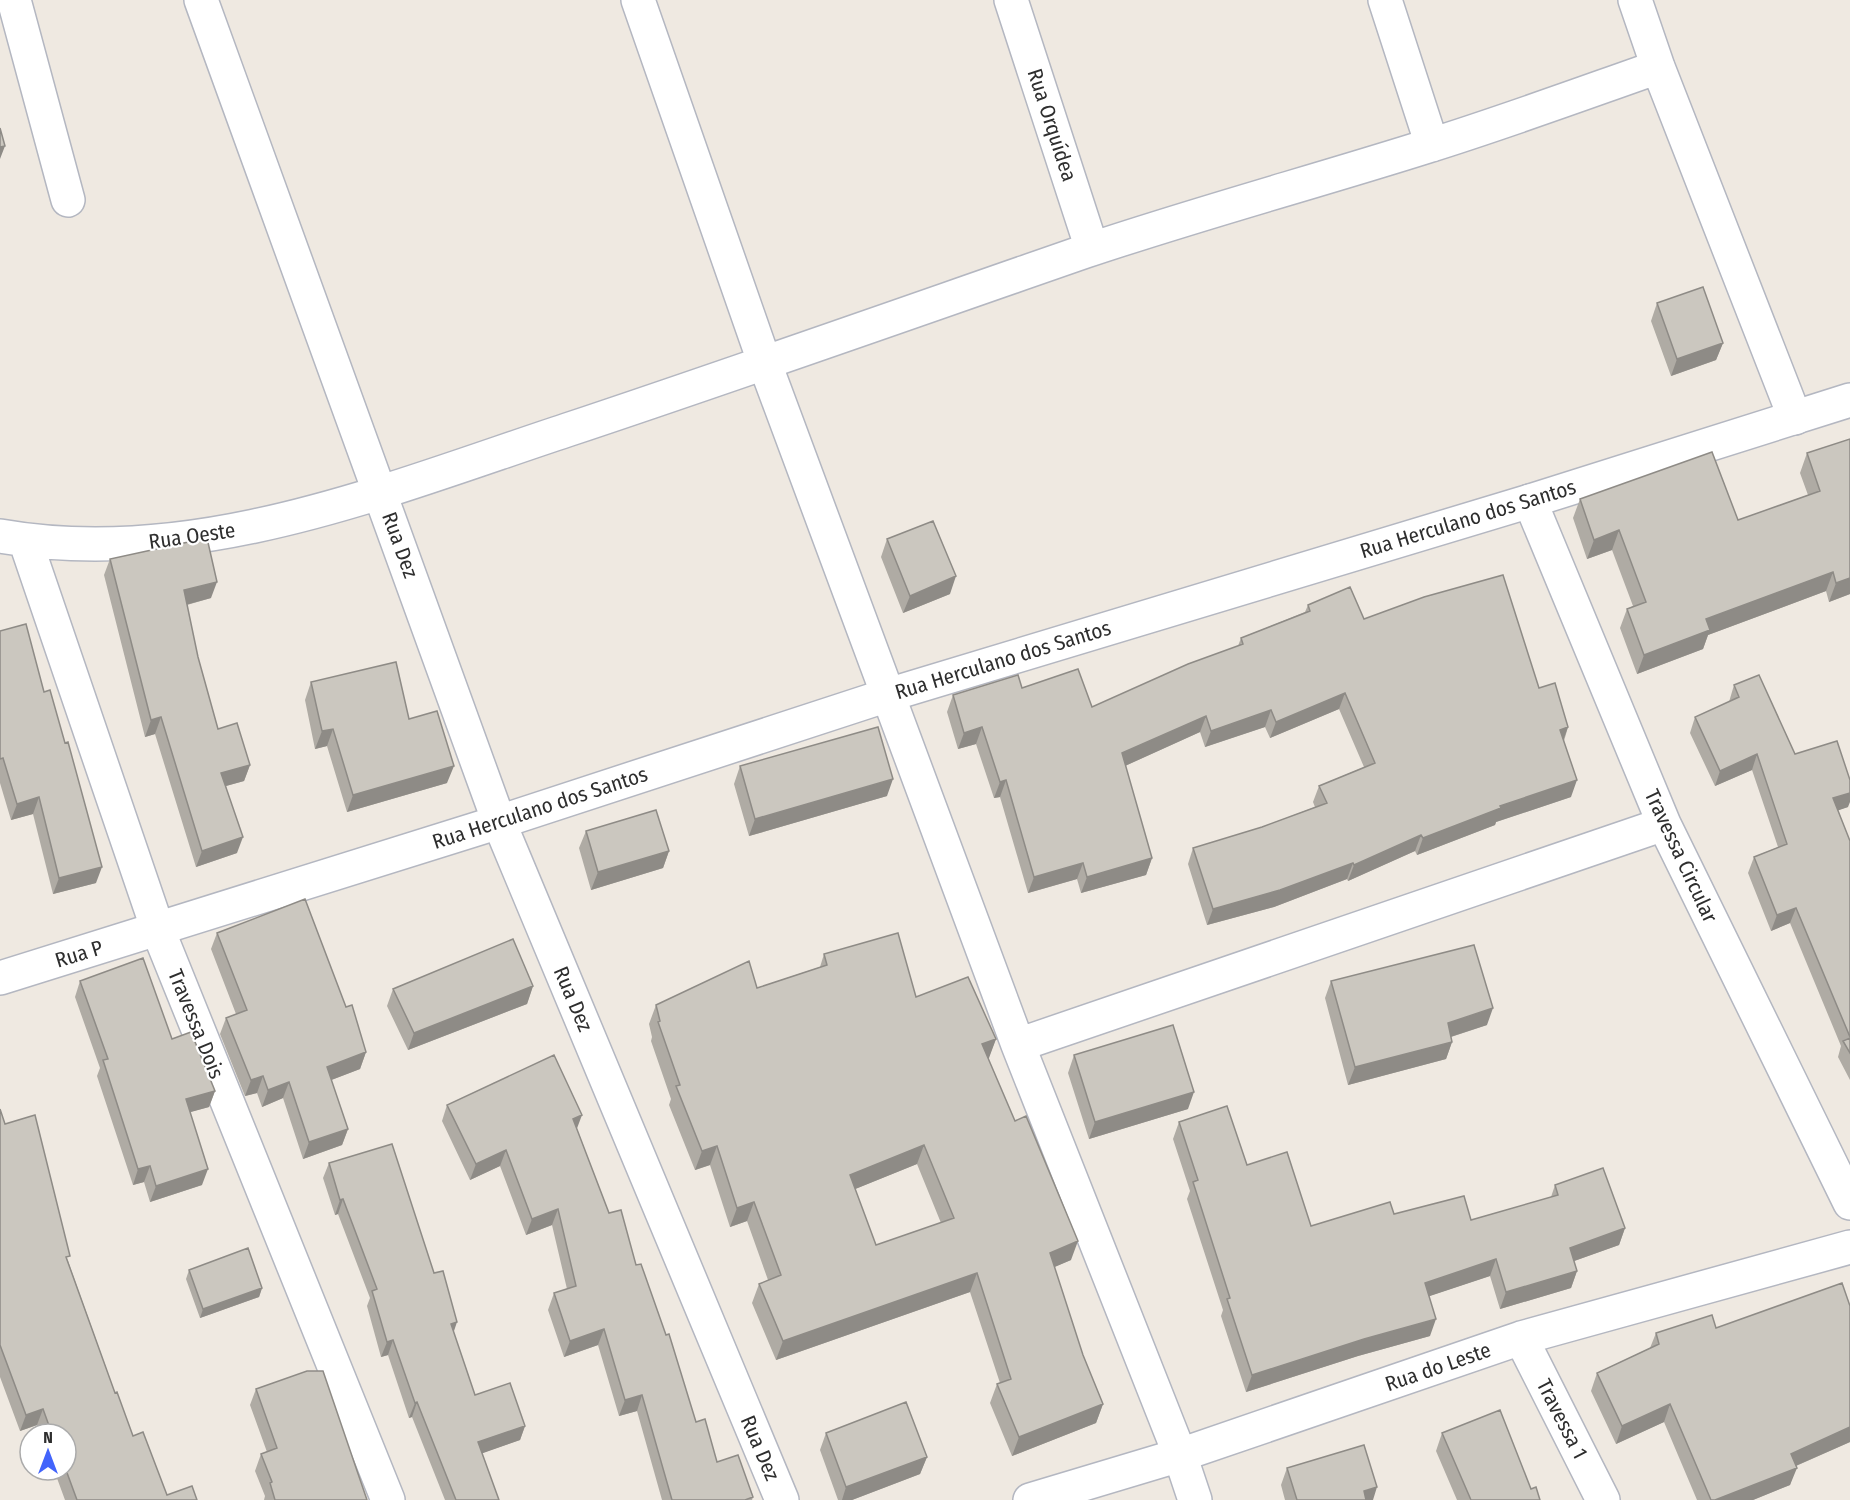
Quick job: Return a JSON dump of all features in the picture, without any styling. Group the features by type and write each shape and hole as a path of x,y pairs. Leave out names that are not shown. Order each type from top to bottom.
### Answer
{"street":[{"path":"14,0 68,200"},
{"name":"Rua Dez","path":"201,0 499,822 782,1500"},
{"path":"638,0 765,364 1018,1045 1180,1455 1195,1500"},
{"name":"Rua Orquídea","path":"1011,0 1092,249"},
{"path":"1385,0 1432,145"},
{"path":"1635,0 1658,67 1795,418"},
{"name":"Rua Oeste","path":"12,538 136,543 243,530 380,492 765,364 1092,249 1432,145 1658,67"},
{"name":"Rua Herculano dos Santos","path":"158,930 888,695 1530,501 1850,400"},
{"name":"Travessa Circular","path":"1530,501 1664,824 1850,1203"},
{"name":"Travessa Dois","path":"12,538 158,930 388,1500"},
{"path":"1018,1045 1664,824"},
{"name":"Rua P","path":"0,978 158,930"},
{"name":"Rua do Leste","path":"1030,1500 1180,1455 1521,1338 1850,1247"},
{"name":"Travessa 1","path":"1521,1338 1603,1500"}],"building":[{"path":"0,128 5,146 0,147"},
{"path":"1703,287 1723,343 1677,359 1657,303"},
{"path":"1850,439 1850,578 1836,583 1833,572 1706,619 1710,630 1644,655 1627,609 1646,602 1619,530 1594,540 1580,499 1712,452 1738,520 1820,491 1807,453"},
{"path":"933,521 956,576 910,596 887,539"},
{"path":"207,538 217,582 184,590 198,657 218,729 237,723 250,765 221,773 243,837 202,851 161,717 151,720 110,559"},
{"path":"1503,575 1539,688 1555,683 1568,727 1560,730 1577,780 1500,806 1501,808 1423,838 1421,835 1354,865 1353,863 1280,890 1213,909 1193,848 1262,827 1327,803 1319,786 1375,763 1345,693 1276,722 1271,710 1211,731 1206,716 1122,753 1152,858 1087,877 1083,863 1034,877 1006,780 1000,782 982,727 964,733 953,695 1018,675 1022,688 1078,669 1092,707 1188,664 1243,644 1241,638 1310,611 1308,605 1350,587 1364,619 1424,597"},
{"path":"26,624 44,692 50,690 65,743 68,742 102,867 59,878 39,797 17,804 3,758 0,759 0,631"},
{"path":"396,662 409,719 437,711 454,766 353,795 333,729 322,731 311,682"},
{"path":"1759,675 1795,754 1837,741 1850,780 1850,793 1833,798 1850,841 1850,1037 1796,908 1777,915 1754,857 1787,844 1757,754 1720,771 1695,717 1739,697 1734,685"},
{"path":"878,727 893,779 755,819 740,766"},
{"path":"656,810 669,851 598,872 586,831"},
{"path":"305,899 346,1007 352,1005 366,1052 327,1067 348,1129 309,1142 289,1082 268,1090 263,1076 251,1080 226,1018 247,1010 217,933"},
{"path":"898,933 916,997 968,977 996,1039 982,1044 1015,1121 1026,1116 1078,1241 1050,1253 1083,1355 1103,1404 1019,1437 997,1384 1011,1379 977,1273 783,1341 759,1284 781,1275 754,1202 737,1208 717,1146 702,1151 676,1086 680,1085 658,1022 660,1021 656,1005 749,961 757,988 827,965 824,954","holes":["924,1145 954,1218 876,1245 850,1175"]},
{"path":"513,939 533,986 414,1033 393,989"},
{"path":"1474,945 1493,1008 1448,1023 1452,1042 1355,1067 1331,981"},
{"path":"143,958 172,1039 191,1032 215,1091 186,1099 208,1169 156,1186 150,1166 138,1169 103,1060 108,1059 80,981"},
{"path":"1173,1025 1194,1092 1095,1122 1074,1055"},
{"path":"1850,1038 1850,1053 1843,1041"},
{"path":"554,1055 582,1115 573,1119 609,1213 621,1210 636,1265 641,1264 666,1335 669,1334 696,1422 705,1419 717,1462 738,1455 753,1497 745,1500 672,1500 642,1395 625,1400 604,1329 570,1341 554,1293 576,1286 558,1209 532,1219 506,1150 476,1164 447,1105"},
{"path":"1227,1106 1247,1165 1287,1152 1311,1226 1390,1202 1394,1214 1464,1196 1471,1220 1558,1195 1555,1185 1603,1168 1625,1228 1570,1248 1577,1271 1506,1292 1496,1259 1425,1283 1436,1319 1364,1339 1252,1375 1193,1182 1198,1180 1179,1122"},
{"path":"0,1109 5,1124 35,1115 70,1256 66,1257 133,1436 143,1432 167,1495 192,1486 197,1500 77,1500 70,1482 78,1482 78,1422 48,1422 43,1409 26,1415 0,1345"},
{"path":"392,1144 434,1273 443,1271 457,1322 451,1324 475,1395 510,1383 525,1426 478,1442 499,1500 456,1500 417,1402 415,1403 393,1340 387,1342 372,1291 377,1289 343,1199 340,1200 329,1163"},
{"path":"248,1248 262,1288 203,1309 189,1270"},
{"path":"1842,1283 1850,1306 1850,1427 1791,1454 1797,1468 1711,1500 1670,1404 1622,1426 1597,1373 1659,1344 1656,1333 1712,1315 1716,1328"},
{"path":"307,1371 323,1371 367,1500 275,1500 270,1483 272,1482 261,1454 277,1448 256,1389"},
{"path":"906,1402 927,1457 846,1487 826,1433"},
{"path":"1500,1410 1531,1489 1536,1487 1540,1500 1471,1500 1442,1433"},
{"path":"1364,1445 1377,1487 1364,1491 1366,1500 1297,1500 1287,1468"}]}
